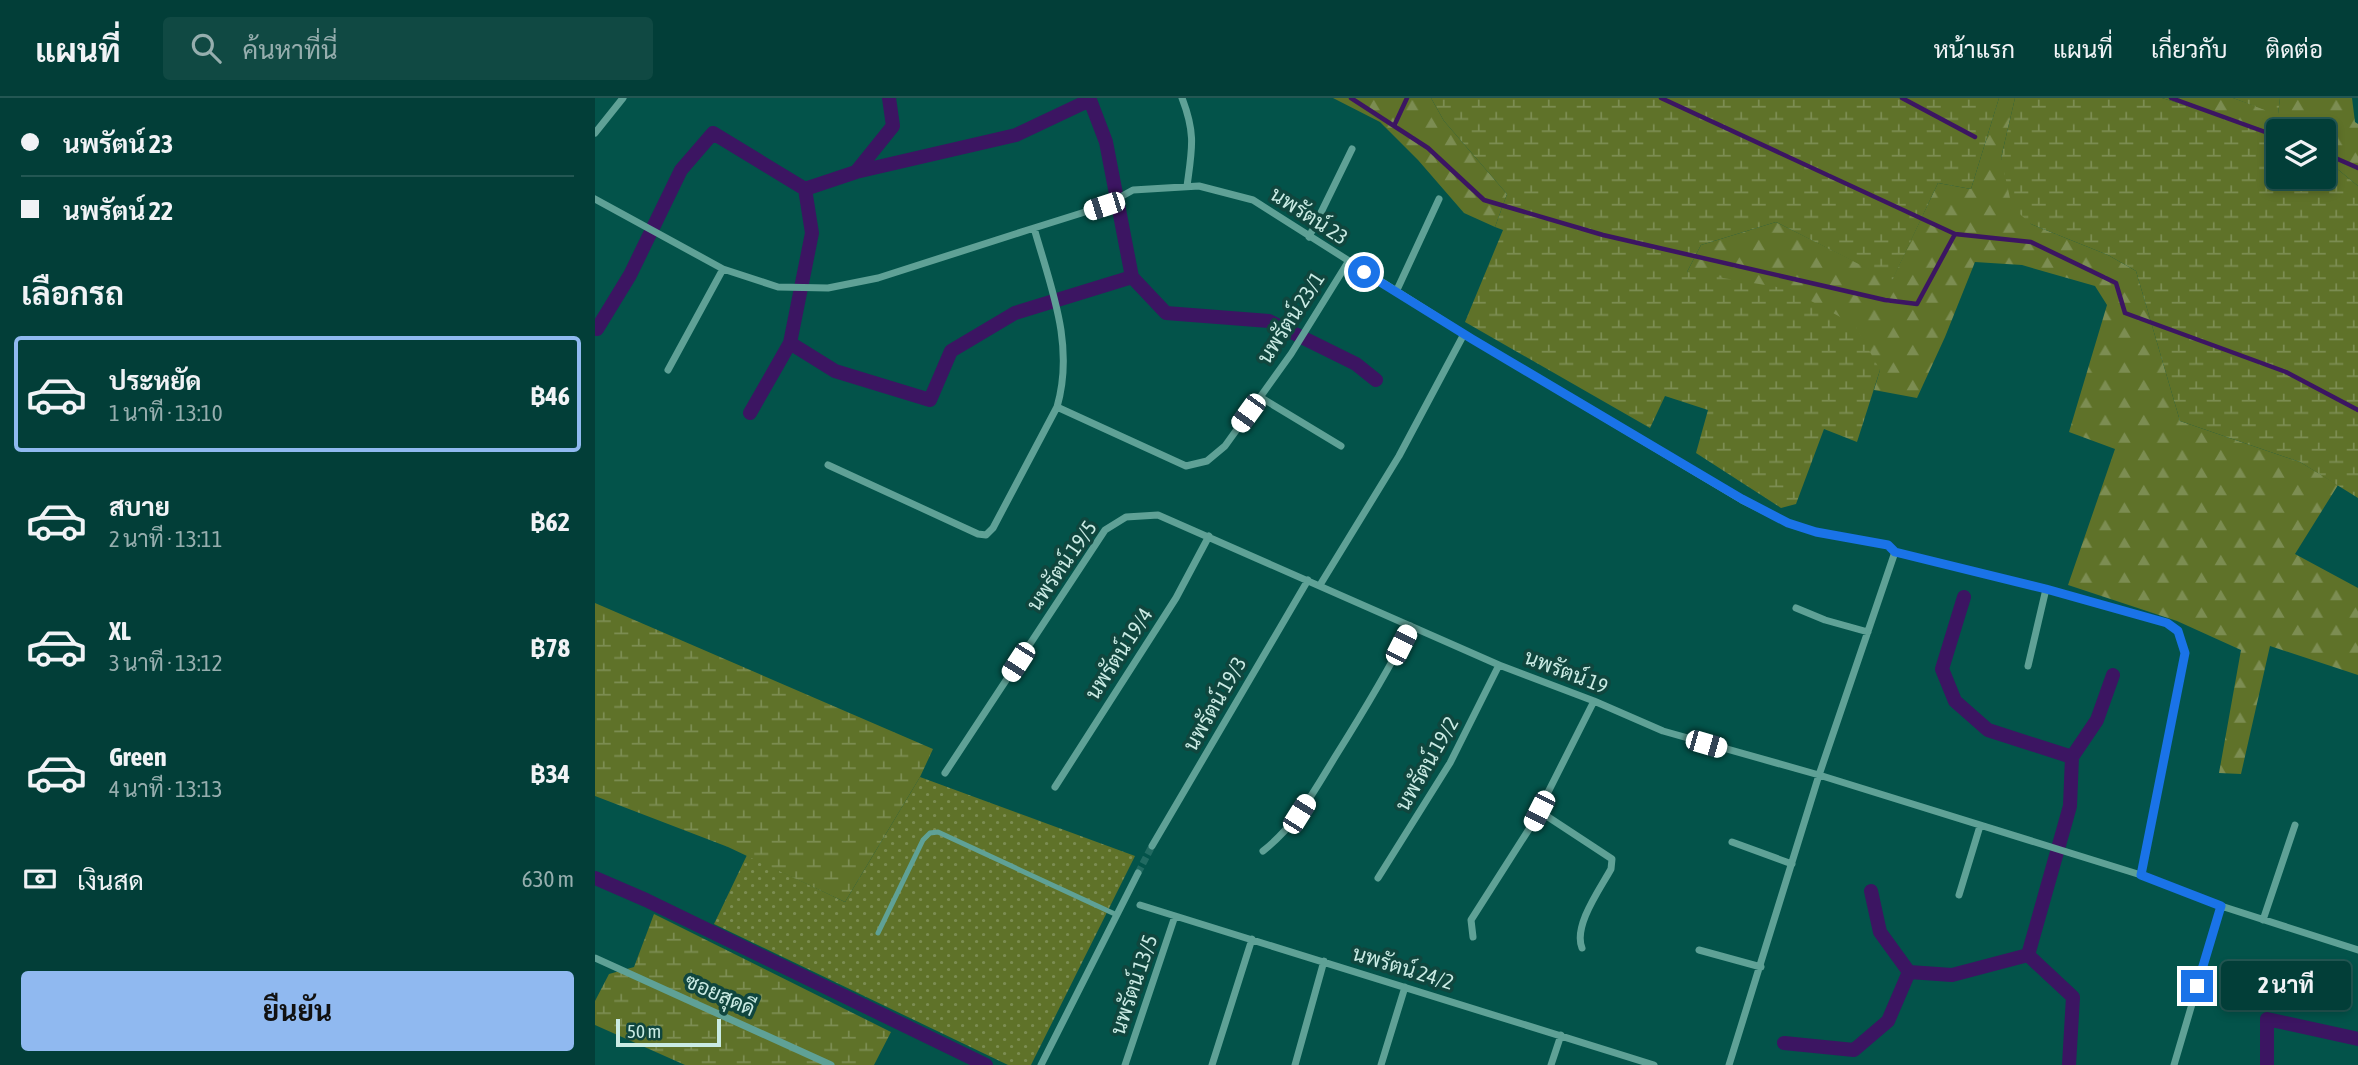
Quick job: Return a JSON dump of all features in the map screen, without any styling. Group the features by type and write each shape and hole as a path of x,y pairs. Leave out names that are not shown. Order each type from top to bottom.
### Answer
{"street":[{"path":"595,133 623,98"},
{"path":"1182,98 1192,122 1187,186"},
{"path":"1309,237 1352,149"},
{"name":"นพรัตน์ 23","path":"1034,228 1104,206 1133,190 1199,186 1253,200 1464,334 1742,499 1788,523 1816,532 1888,545 1895,552 2046,589 2167,623 2178,631 2183,639 2185,653 2141,875"},
{"path":"1396,292 1439,198"},
{"path":"595,199 723,270 778,287 828,288 878,278 1034,228 1062,324 1065,364 1063,388 1057,407 993,528 986,535 978,534 828,465"},
{"name":"นพรัตน์ 23/1","path":"1057,407 1186,466 1207,461 1225,446 1291,354 1348,262"},
{"path":"668,370 723,270"},
{"path":"1320,585 1399,456 1464,334"},
{"path":"1260,397 1341,446"},
{"name":"นพรัตน์ 19","path":"1158,514 1499,665 1683,738 1819,775 2141,875 2221,906 2358,950"},
{"name":"นพรัตน์ 19/5","path":"946,773 1105,530 1126,517 1158,514"},
{"name":"นพรัตน์ 19/4","path":"1055,788 1175,598 1209,536"},
{"path":"1729,1065 1819,775 1895,552"},
{"name":"นพรัตน์ 19/3","path":"1152,846 1308,580"},
{"path":"2028,666 2046,589"},
{"path":"1796,608 1825,620 1868,632"},
{"path":"1263,851 1283,835 1299,814 1382,682 1411,626"},
{"name":"นพรัตน์ 19/2","path":"1378,878 1450,763 1499,665"},
{"path":"1473,937 1471,920 1539,811 1594,701"},
{"path":"1539,811 1612,859 1611,869 1580,927 1578,939 1582,948"},
{"path":"2263,920 2295,825"},
{"path":"1959,895 1980,826"},
{"path":"1732,842 1792,864"},
{"path":"1041,1065 1138,873"},
{"name":"นพรัตน์ 24/2","path":"1140,905 1654,1065"},
{"path":"2174,1065 2221,906"},
{"name":"นพรัตน์ 13/5","path":"1125,1065 1175,916"},
{"path":"1212,1065 1252,939"},
{"path":"1699,950 1761,967"},
{"name":"ซอยสุดดี","path":"595,958 831,1065"},
{"path":"1294,1065 1324,961"},
{"path":"1381,1065 1405,987"},
{"path":"1551,1065 1561,1035"}],"lane":[{"path":"878,933 923,840 930,833 938,832 1117,915"}],"green space":[{"path":"1333,98 1431,98 1444,121 1507,194 1495,227 1464,213 1418,160 1380,122"},
{"path":"1431,98 1999,98 1971,189 1938,183 1892,281 1776,222 1701,245 1687,272 1789,289 1855,325 1880,370 1857,442 1824,429 1796,504 1781,508 1696,453 1708,410 1665,396 1650,428 1465,322 1503,230 1495,227 1507,194 1444,121"},
{"path":"1999,98 2015,98 2001,158 2031,224 2108,255 2136,271 2180,421 2300,462 2338,485 2295,554 2358,588 2358,675 2270,646 2241,774 2219,773 2241,650 2177,621 2068,585 2115,449 2069,432 2107,305 2095,286 2022,265 1975,262 1917,398 1874,390 1880,370 1687,272 1701,245 1776,222 1892,280 1938,183 1971,189"},
{"path":"2015,98 2162,98 2266,130 2266,189 2336,189 2336,168 2358,186 2358,498 2300,462 2180,421 2136,271 2108,255 2031,224 2012,207 2001,158"},
{"path":"2162,98 2233,98 2278,114 2280,98 2352,98 2355,122 2358,124 2358,186 2336,168 2336,119 2266,119 2266,130"},
{"path":"2233,98 2280,98 2278,115"},
{"path":"595,603 933,749 920,777 845,902 728,847 595,796"},
{"path":"920,777 1135,856 1031,1065 1008,1065 714,924 747,855 845,902"},
{"path":"654,914 891,1032 874,1065 685,1065 595,1025 595,1001 609,974 634,967"}],"waterway":[{"path":"597,329 630,275 681,170 713,133 805,189 856,172 893,126 889,98"},
{"path":"1351,98 1428,148 1484,200 1603,235 1885,300 1917,304 1955,234 2031,242 2116,283 2125,313 2286,372 2358,410"},
{"path":"1394,126 1407,98"},
{"path":"1661,98 1955,234"},
{"path":"1902,98 1975,137"},
{"path":"2171,98 2266,132"},
{"path":"856,172 1016,135 1090,100 1106,142 1132,277 1166,313 1269,321 1356,364 1376,380"},
{"path":"2336,158 2358,168"},
{"path":"790,343 812,233 805,189"},
{"path":"750,413 790,343 835,371 930,400 951,351 1015,313 1132,277"},
{"path":"1964,597 1942,669 1955,701 1988,730 2072,757 2070,806 2028,955"},
{"path":"2072,757 2097,720 2113,675"},
{"path":"595,878 646,900 986,1065"},
{"path":"1871,891 1880,932 1909,972 1952,975 2028,955 2073,997 2069,1065"},
{"path":"1784,1043 1854,1050 1888,1021 1909,972"},
{"path":"2267,1065 2267,1019 2358,1039"}],"tunnel":[{"path":"1138,873 1152,846"}],"route":[{"path":"1364,272 1719,486 1788,523 1816,532 1888,545 1895,552 2046,589 2167,623 2178,631 2183,639 2185,653 2141,875 2221,906 2197,986"}]}
